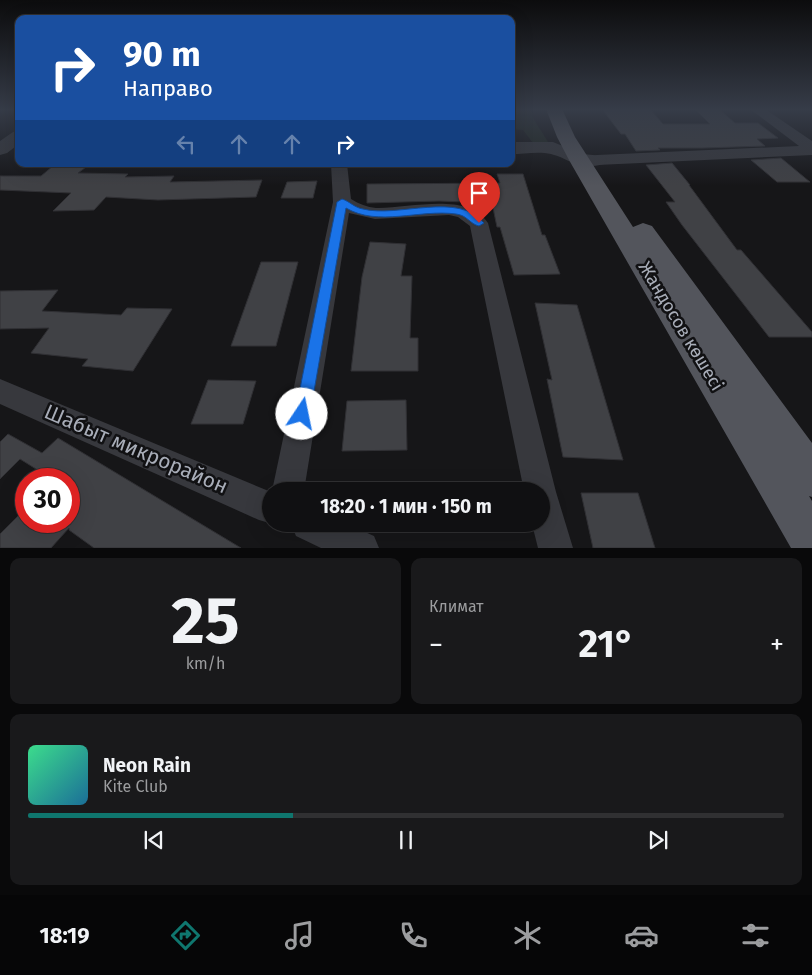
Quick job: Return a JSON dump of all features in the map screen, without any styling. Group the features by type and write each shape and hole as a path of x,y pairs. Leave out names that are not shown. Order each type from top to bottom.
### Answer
{"main road":[{"name":"Жандосов көшесі","path":"565,135 620,198 812,477"},
{"name":"Жандосов көшесі","path":"579,135 588,160 812,541"}],"street":[{"path":"792,135 812,149"},
{"path":"515,148 553,148 588,160 812,149"},
{"path":"290,482 342,202 338,167"},
{"path":"342,202 360,212 382,214 427,210 457,211 471,215 479,223 538,482"},
{"name":"Шабыт микрорайон","path":"0,391 262,504"},
{"path":"550,526 556,548"},
{"path":"326,532 362,548"}],"shaded area":[{"path":"527,135 543,135 548,142 533,143"}],"building":[{"path":"625,135 773,135 778,138 757,139 765,146 658,148 660,150 636,151"},
{"path":"781,158 810,182 777,182 751,160"},
{"path":"672,163 737,250 741,250 812,332 812,337 769,337 682,225 666,202 675,202 646,165"},
{"path":"52,167 86,167 78,173 128,174 125,177 174,176 170,182 262,180 256,197 158,200 106,197 94,210 53,211 71,193 0,190 0,176 41,176"},
{"path":"497,174 523,174 542,235 545,235 560,274 514,275 500,227 497,227 492,203 439,201 367,203 367,184 500,183"},
{"path":"317,181 313,198 281,198 287,182"},
{"path":"370,242 406,244 401,276 412,276 410,338 418,338 418,371 351,371 362,277"},
{"path":"261,262 298,262 276,346 231,346"},
{"path":"58,290 42,311 121,315 127,308 172,309 133,371 82,366 88,359 31,353 49,328 0,329 0,291"},
{"path":"535,303 577,305 623,460 563,457 547,379 552,380"},
{"path":"208,380 256,381 243,424 191,424"},
{"path":"406,400 407,450 342,451 347,401"},
{"path":"8,434 42,453 58,438 241,548 94,548 73,533 80,533 80,468 34,468 20,459 0,479 0,442"},
{"path":"581,493 638,493 655,548 593,548"},
{"path":"15,519 15,533 64,533 51,548 0,548 0,534"}],"route":[{"path":"302,414 342,202 360,212 382,214 427,210 457,211 471,215 479,223"}]}
